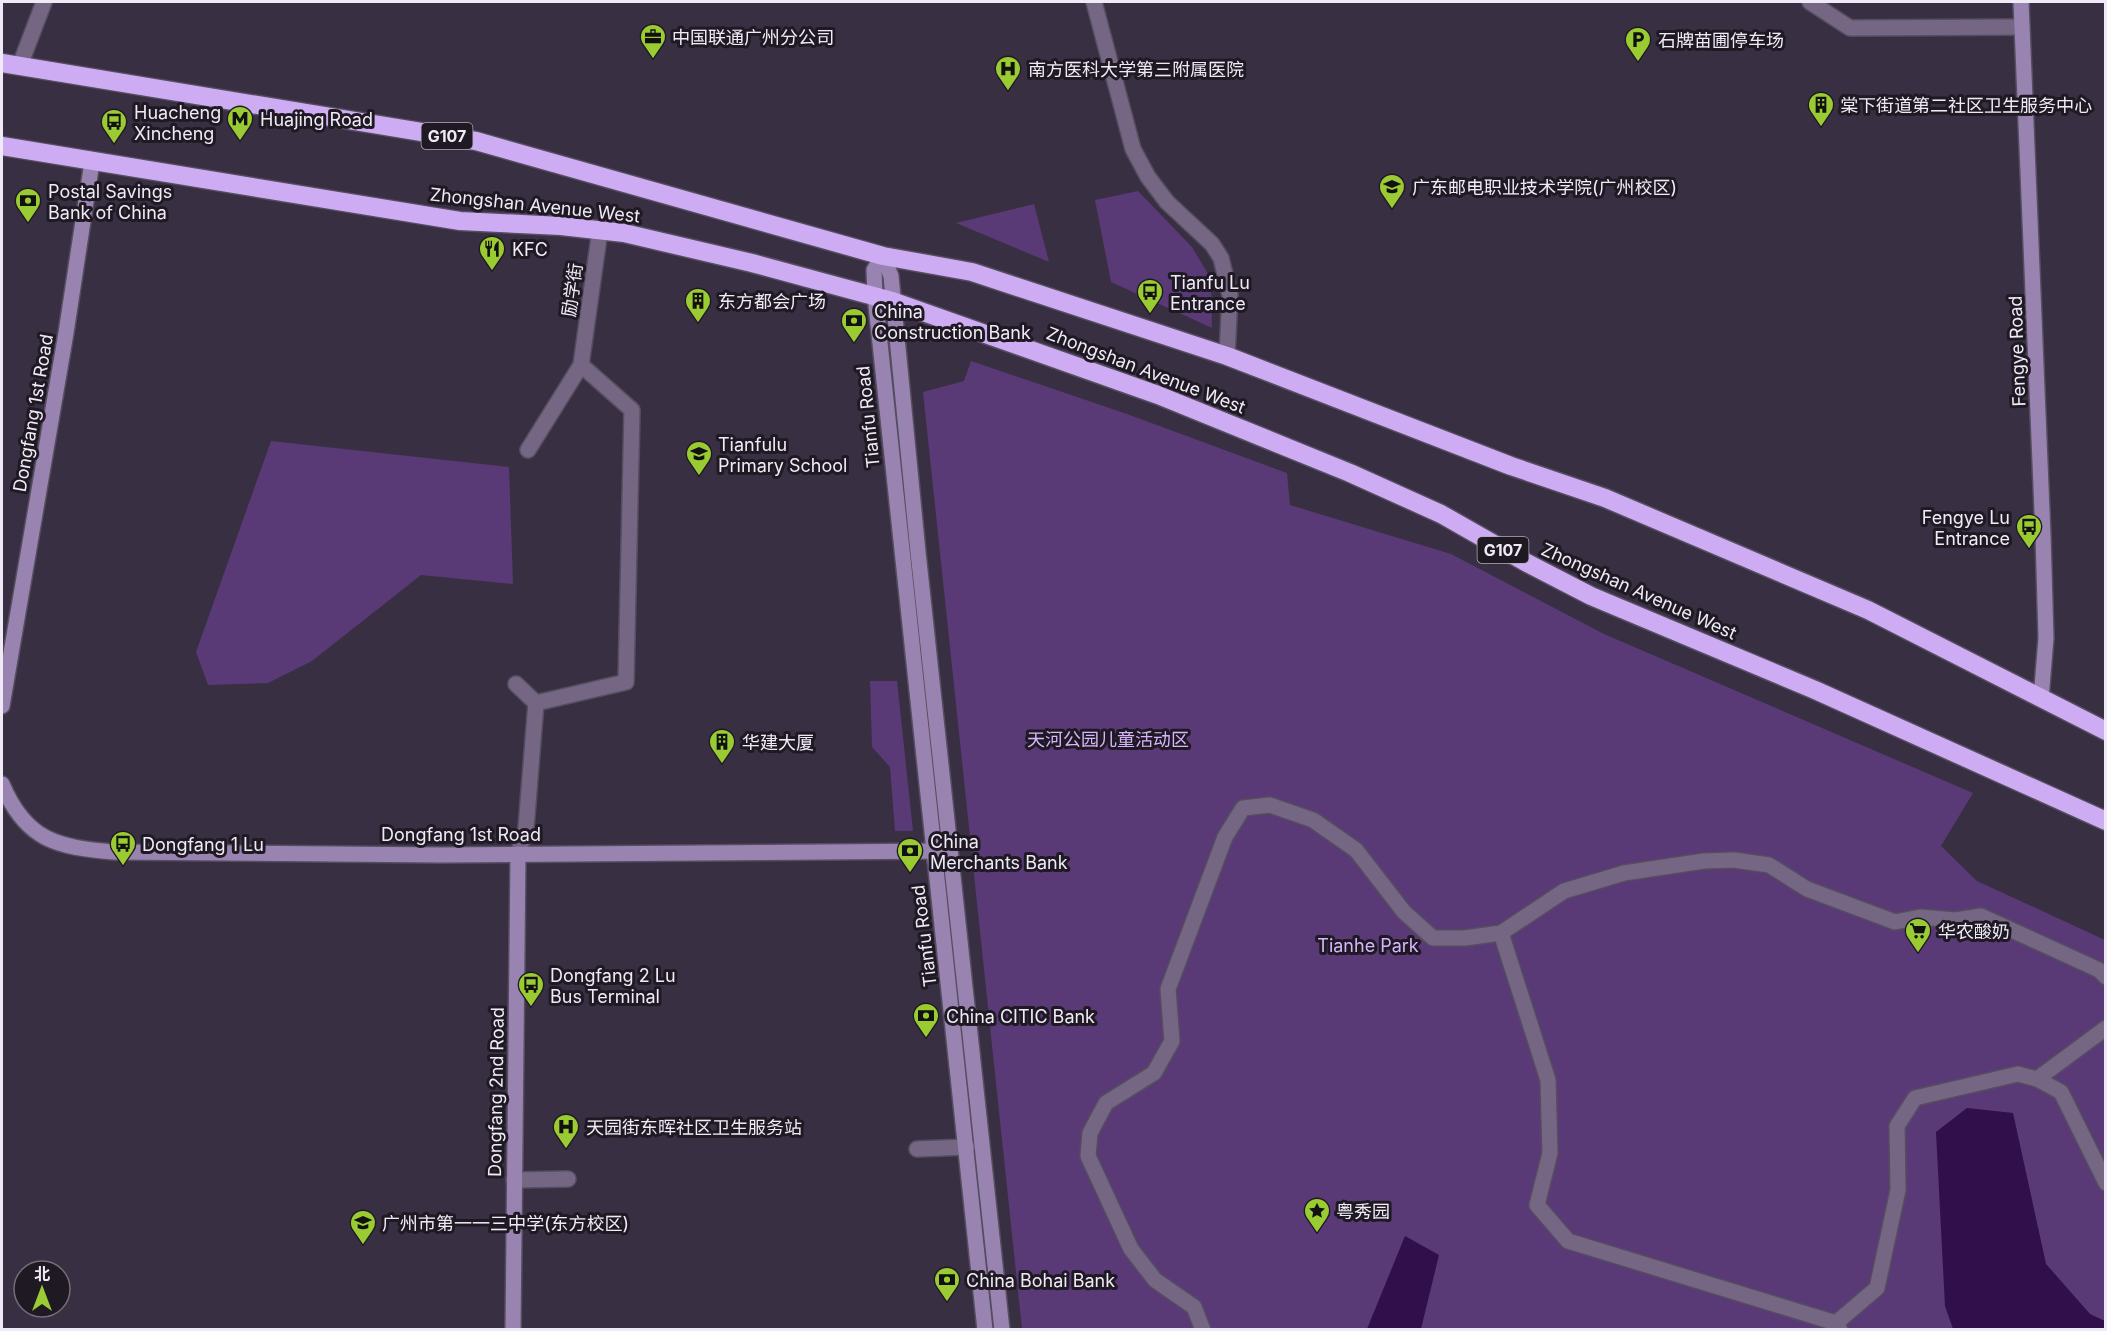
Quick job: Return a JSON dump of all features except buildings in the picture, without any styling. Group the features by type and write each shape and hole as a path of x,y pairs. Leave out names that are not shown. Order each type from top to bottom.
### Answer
{"highway":[{"name":"Zhongshan Avenue West","path":"11,64 476,141 883,256 972,272 1227,356 1511,466 1555,479 1626,507 1868,610 2106,731"},
{"name":"Zhongshan Avenue West","path":"2,146 460,221 600,230 677,244 884,299 1158,395 1350,473 1441,514 1591,596 1815,690 2106,821"}],"street":[{"path":"11,64 45,2"},
{"path":"1094,2 1133,149 1148,177 1167,202 1212,244 1221,258 1230,295 1227,356"},
{"path":"1810,2 1850,28 2022,27"},
{"name":"Fengye Road","path":"2021,2 2043,524 2046,638 2041,699"},
{"name":"Dongfang 1st Road","path":"2,706 71,303 92,162"},
{"name":"励学街","path":"582,360 600,230"},
{"name":"Tianfu Road","path":"883,256 874,270 884,299 951,851 1002,1329"},
{"name":"Tianfu Road","path":"884,299 934,851 985,1329"},
{"path":"528,450 582,360 632,410 626,682 536,704"},
{"path":"516,684 536,704 526,828 518,854"},
{"name":"Dongfang 1st Road","path":"2,784 13,808 27,823 45,838 68,848 178,854 951,851"},
{"path":"1203,1329 1194,1307 1155,1280 1131,1249 1088,1156 1090,1133 1106,1103 1154,1073 1172,1041 1168,989 1225,837 1243,808 1270,805 1313,820 1356,850 1404,912 1433,938 1466,938 1501,933 1564,891 1624,873 1704,861 1734,860 1768,866 1807,889 1895,922 1920,917 1956,920 1981,916 2099,970 2106,977"},
{"name":"Dongfang 2nd Road","path":"513,1329 518,854"},
{"path":"1501,933 1548,1080 1550,1153 1537,1205 1568,1241 1838,1326 1877,1288 1898,1190 1897,1126 1915,1098 2018,1074 2037,1078 2061,1092 2106,1183"},
{"path":"2037,1078 2106,1028"},
{"path":"917,1149 967,1147"},
{"path":"514,1180 568,1179"}],"green space":[{"path":"1138,191 1192,247 1211,279 1212,328 1111,282 1095,200"},
{"path":"1034,204 1049,262 956,223"},
{"name":"Tianhe Park","path":"971,361 1127,414 1287,473 1290,505 1451,554 1604,634 1973,793 1941,846 1977,881 2105,940 2105,1329 1022,1329 923,392 964,381"},
{"path":"271,441 509,467 513,584 421,575 312,661 268,683 208,685 196,652"},
{"path":"870,681 897,681 913,831 895,831 890,767 872,747"}],"shaded area":[{"path":"1967,1108 2013,1113 2046,1264 2090,1314 2105,1321 2105,1329 1953,1329 1945,1306 1936,1132"},
{"path":"1405,1236 1439,1255 1421,1329 1367,1329"}],"place":[{"name":"中国联通广州分公司","path":"653,60"},
{"name":"石牌苗圃停车场","path":"1638,63"},
{"name":"南方医科大学第三附属医院","path":"1008,92"},
{"name":"棠下街道第二社区卫生服务中心","path":"1821,128"},
{"name":"Huajing Road","path":"240,142"},
{"name":"Huacheng Xincheng","path":"114,145"},
{"name":"广东邮电职业技术学院(广州校区)","path":"1392,210"},
{"name":"Postal Savings Bank of China","path":"28,224"},
{"name":"KFC","path":"492,272"},
{"name":"Tianfu Lu Entrance","path":"1150,315"},
{"name":"东方都会广场","path":"698,324"},
{"name":"China Construction Bank","path":"854,344"},
{"name":"Tianfulu Primary School","path":"699,477"},
{"name":"Fengye Lu Entrance","path":"2029,550"},
{"name":"华建大厦","path":"722,765"},
{"name":"Dongfang 1 Lu","path":"123,867"},
{"name":"China Merchants Bank","path":"910,874"},
{"name":"华农酸奶","path":"1918,954"},
{"name":"Dongfang 2 Lu Bus Terminal","path":"531,1008"},
{"name":"China CITIC Bank","path":"926,1039"},
{"name":"天园街东晖社区卫生服务站","path":"566,1150"},
{"name":"粤秀园","path":"1317,1234"},
{"name":"广州市第一一三中学(东方校区)","path":"363,1246"},
{"name":"China Bohai Bank","path":"947,1303"}],"park label":[{"name":"天河公园儿童活动区","path":"1108,739"}]}
